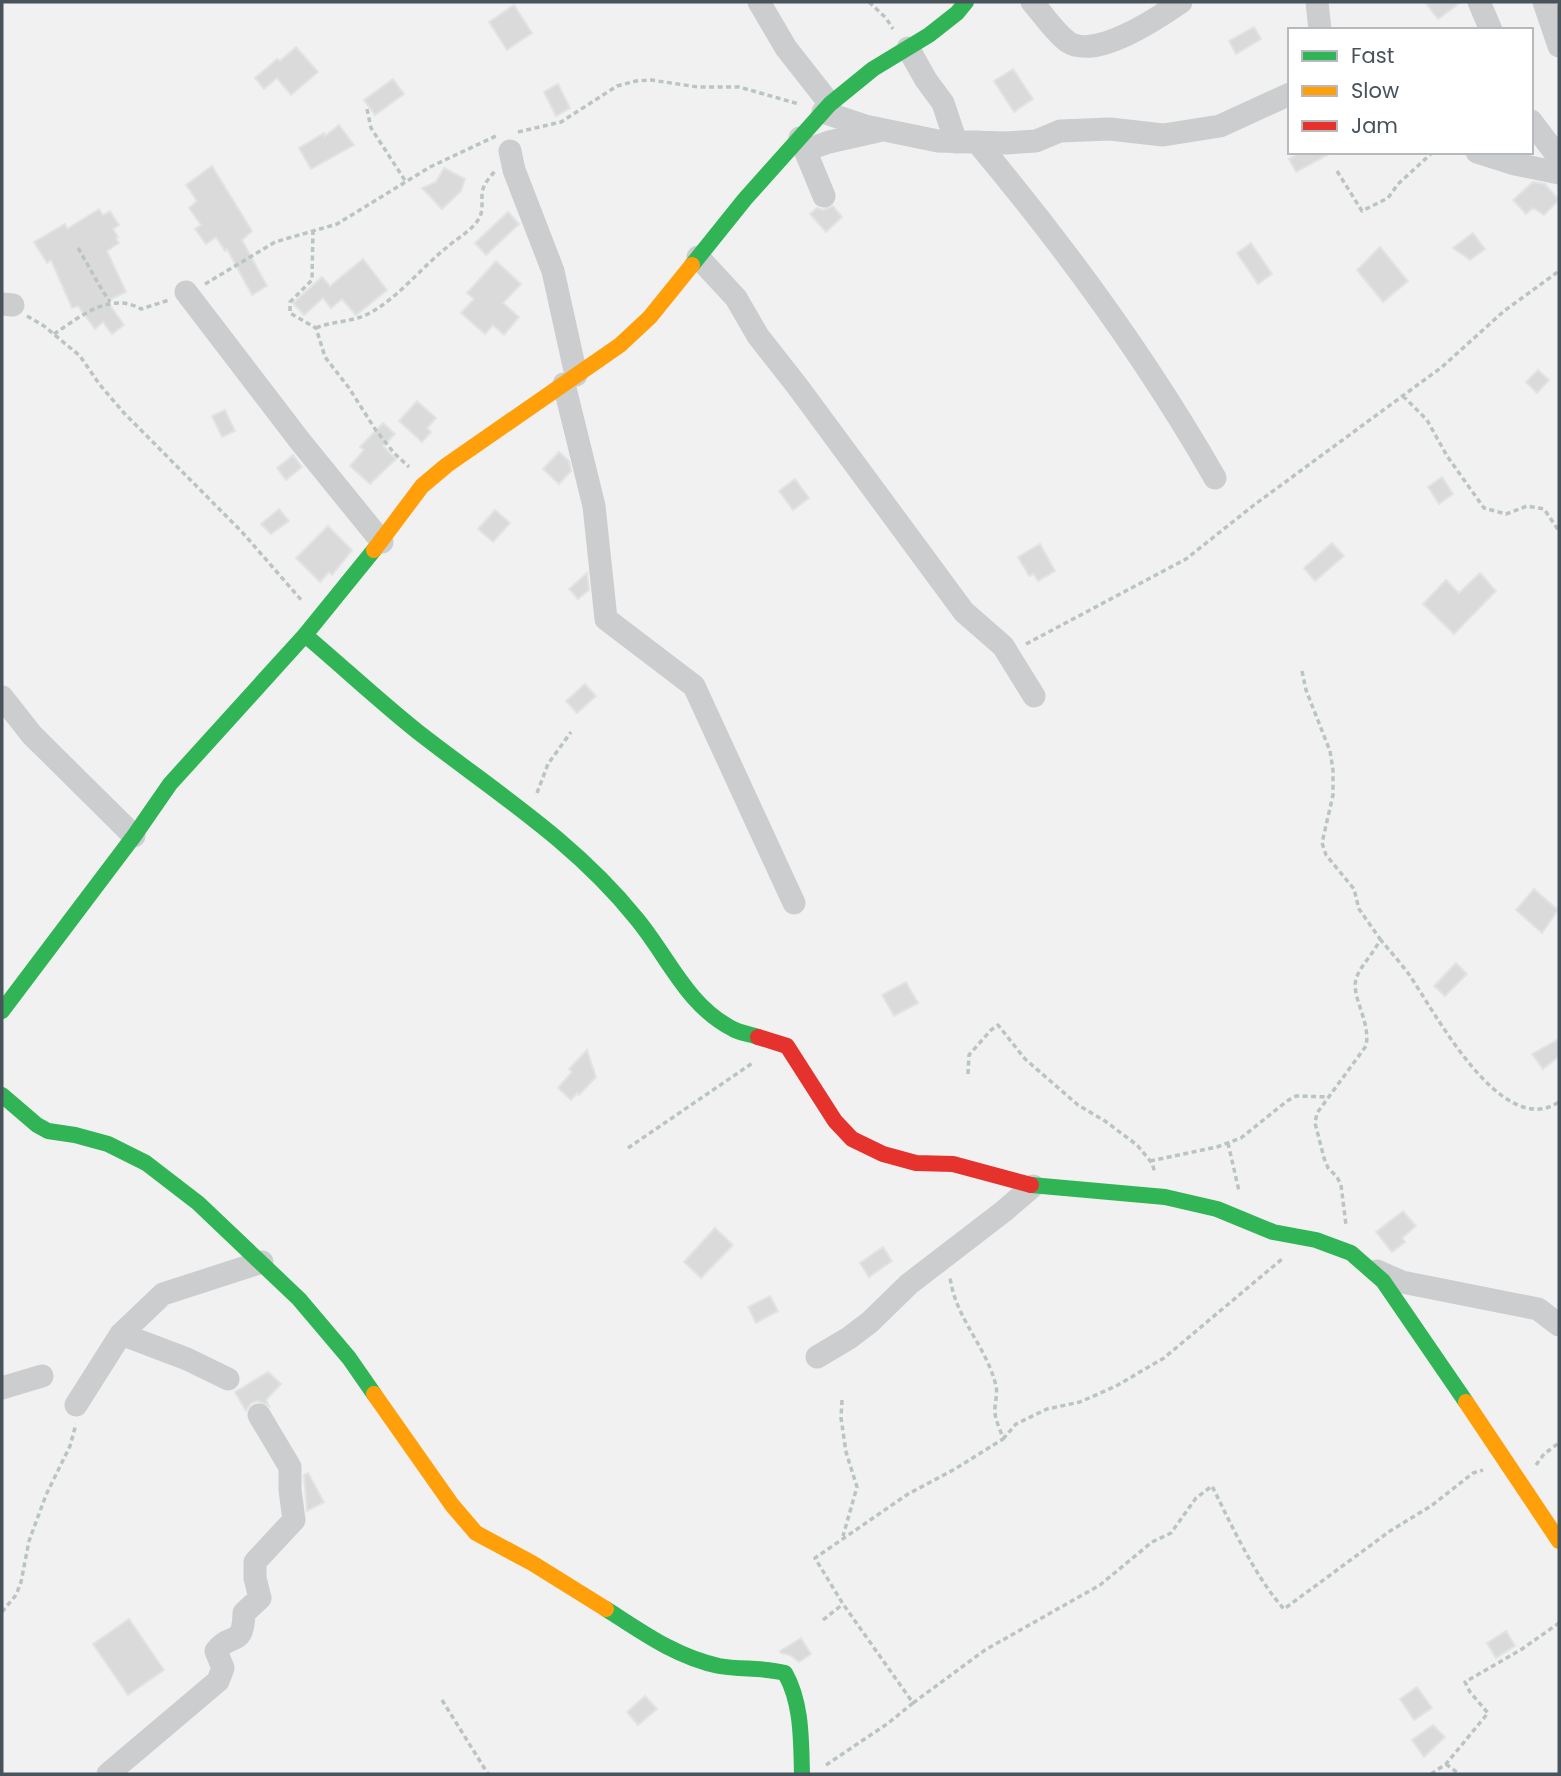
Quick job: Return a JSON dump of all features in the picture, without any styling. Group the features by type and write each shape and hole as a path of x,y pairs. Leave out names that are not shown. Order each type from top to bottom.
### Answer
{"street":[{"path":"759,2 826,108 884,130 938,141 1036,141 1060,131 1110,129 1163,135 1220,126 1288,95"},
{"path":"2,1011 170,784 305,635 382,542 403,510 428,481 620,345 650,317 745,199 803,144 826,108 873,69 929,35 957,13 966,2"},
{"path":"1032,2 1069,43 1094,47 1151,23 1181,2"},
{"path":"1317,2 1320,28"},
{"path":"1479,2 1490,28"},
{"path":"1544,2 1559,46"},
{"path":"907,48 967,142 1036,213 1170,400 1214,478"},
{"path":"1533,124 1559,158"},
{"path":"803,144 828,142 884,130"},
{"path":"512,138 514,170 553,271 594,506 606,619 694,686 794,903"},
{"path":"803,144 824,196"},
{"path":"1486,154 1559,173"},
{"path":"698,257 736,298 758,336 964,612 1003,646 1034,696"},
{"path":"186,292 300,441 382,542"},
{"path":"305,635 417,731 542,826 604,879 639,921 676,978 708,1012 734,1030 783,1044 791,1051 835,1121 859,1143 883,1154 916,1163 953,1164 1033,1185 1155,1196 1217,1209 1273,1232 1306,1238 1402,1282 1538,1309 1559,1325"},
{"path":"2,697 32,735 134,836"},
{"path":"2,1095 48,1131 108,1144 146,1163 198,1203 262,1262 299,1299 349,1358 475,1533 532,1563 673,1651 689,1658 739,1669 765,1669 785,1673 789,1679 798,1718 802,1774"},
{"path":"817,1357 870,1322 909,1284 1004,1211 1033,1185"},
{"path":"1361,1261 1399,1302 1559,1541"},
{"path":"76,1405 121,1334 163,1294 262,1262"},
{"path":"121,1334 187,1359 228,1379"},
{"path":"2,1388 42,1376"},
{"path":"108,1774 218,1681 223,1668 216,1651 242,1632 244,1613 260,1598 255,1578 255,1562 294,1520 290,1467 259,1415"}],"path":[{"path":"869,2 890,23 907,48"},
{"path":"54,334 110,302 129,302 141,309 168,301 219,277 275,242 337,224 442,161 494,137 512,138 561,122 617,86 651,80 698,87 738,87 826,108"},
{"path":"367,109 371,128 405,182"},
{"path":"316,328 333,321 358,318 370,313 468,231 480,218 483,189 512,138"},
{"path":"1337,171 1362,211 1388,198 1398,184 1431,154"},
{"path":"313,230 312,280 290,302 290,313 316,328 325,357 349,388 362,411 394,453 428,481"},
{"path":"78,248 91,267 102,293 110,302"},
{"path":"1003,646 1022,647 1186,559 1254,505 1442,367 1504,312 1559,271"},
{"path":"8,304 54,334 80,356 100,385 154,444 242,532 317,620"},
{"path":"1403,396 1427,420 1447,456 1484,508 1506,514 1527,506 1544,509 1559,531"},
{"path":"1303,671 1306,690 1330,751 1333,770 1333,795 1322,843 1326,855 1354,889 1359,909 1407,972 1456,1046 1491,1087 1508,1101 1528,1110 1542,1110 1559,1102"},
{"path":"542,826 536,806 538,786 548,764 571,732"},
{"path":"1361,1261 1345,1222 1341,1185 1328,1168 1315,1124 1317,1113 1366,1046 1368,1033 1356,979 1380,939"},
{"path":"968,1074 969,1055 991,1030 998,1026 1025,1059 1078,1105 1137,1145 1150,1161 1156,1177 1155,1196"},
{"path":"628,1148 783,1044"},
{"path":"1150,1161 1228,1143 1252,1130 1286,1101 1296,1097 1330,1097"},
{"path":"1228,1143 1241,1195"},
{"path":"913,1703 843,1604 815,1558 908,1494 1003,1439 1016,1424 1047,1409 1080,1402 1116,1386 1164,1358 1306,1238"},
{"path":"944,1256 952,1292 961,1315 996,1387 995,1414 1003,1439"},
{"path":"842,1400 841,1418 846,1452 856,1487 842,1538"},
{"path":"2,1612 16,1595 29,1541 46,1495 70,1446 76,1425 76,1405"},
{"path":"1522,1483 1544,1454 1559,1443"},
{"path":"824,1766 887,1724 985,1650 1100,1585 1152,1542 1171,1533 1196,1498 1212,1486 1234,1531 1271,1594 1283,1609 1390,1531 1431,1506 1473,1473 1508,1463"},
{"path":"822,1620 843,1604"},
{"path":"1430,1774 1446,1764 1488,1713 1465,1682 1522,1649 1559,1623"},
{"path":"442,1700 488,1774"},
{"path":"1446,1764 1459,1774"}],"building":[{"path":"1425,2 1461,2 1438,19"},
{"path":"514,5 532,33 507,50 489,22"},
{"path":"1254,27 1261,39 1236,54 1229,41"},
{"path":"296,47 318,72 291,95 277,78 264,89 255,78"},
{"path":"1013,69 1033,99 1014,112 994,81"},
{"path":"393,79 404,94 375,115 364,100"},
{"path":"558,84 570,108 556,116 544,92"},
{"path":"339,125 354,145 311,169 299,148 324,133 325,136"},
{"path":"1298,154 1329,154 1296,172 1289,159"},
{"path":"212,166 252,231 242,240 267,286 252,295 227,249 225,251 216,237 206,244 195,229 201,225 189,208 197,201 186,185"},
{"path":"444,168 465,179 461,191 442,209 422,188 436,182"},
{"path":"1533,182 1545,184 1559,200 1544,215 1533,208 1526,214 1513,200"},
{"path":"833,206 842,217 826,232 810,214 817,208 823,210"},
{"path":"99,209 103,215 110,211 119,225 113,229 119,243 107,251 126,292 107,301 124,325 112,334 103,322 95,329 78,306 72,308 51,260 47,263 34,242 65,224 67,229"},
{"path":"508,212 519,224 486,255 475,243"},
{"path":"1473,233 1485,249 1470,260 1453,248"},
{"path":"1251,243 1272,274 1258,284 1237,253"},
{"path":"1380,247 1408,281 1383,302 1357,270"},
{"path":"363,259 387,290 356,315 342,299 331,308 323,298 304,315 293,303 322,277 330,286"},
{"path":"496,261 521,284 503,303 519,317 504,335 493,325 485,334 461,313 474,299 467,293"},
{"path":"1538,370 1549,380 1537,393 1526,382"},
{"path":"417,401 436,418 427,428 431,432 422,442 399,421"},
{"path":"225,410 235,431 222,437 212,416"},
{"path":"383,423 395,434 383,446 396,459 370,484 350,466 364,450 360,447"},
{"path":"559,452 569,461 571,471 559,484 543,469"},
{"path":"293,455 302,467 286,480 277,468"},
{"path":"1442,477 1453,494 1439,504 1428,487"},
{"path":"795,479 809,498 793,510 779,491"},
{"path":"279,509 289,521 271,534 261,524"},
{"path":"495,510 510,523 493,542 478,529"},
{"path":"328,526 352,550 332,575 329,572 320,582 296,558"},
{"path":"1332,543 1344,556 1315,581 1304,568"},
{"path":"1040,544 1055,571 1038,581 1034,574 1029,576 1018,557"},
{"path":"587,573 589,590 578,599 569,589"},
{"path":"1480,573 1496,591 1454,634 1423,604 1446,580 1459,593"},
{"path":"585,684 596,696 577,713 566,701"},
{"path":"1534,889 1558,910 1542,933 1516,910"},
{"path":"1456,963 1467,974 1445,996 1434,986"},
{"path":"906,982 918,1003 894,1016 882,995"},
{"path":"1559,1039 1559,1056 1543,1069 1532,1054"},
{"path":"587,1050 596,1077 571,1100 558,1088 572,1072 569,1069"},
{"path":"1403,1211 1416,1226 1402,1238 1405,1242 1392,1252 1376,1232"},
{"path":"715,1228 733,1245 701,1278 684,1262"},
{"path":"883,1247 892,1261 869,1277 860,1263"},
{"path":"770,1296 778,1311 756,1323 748,1307"},
{"path":"268,1372 281,1384 266,1400 269,1406 258,1401 251,1403 246,1411 235,1392"},
{"path":"308,1473 324,1502 307,1511 304,1475"},
{"path":"129,1619 164,1670 128,1695 93,1644"},
{"path":"1506,1631 1515,1646 1496,1658 1487,1643"},
{"path":"801,1638 811,1654 799,1662 790,1655 781,1653 780,1651"},
{"path":"1417,1687 1432,1708 1414,1720 1400,1699"},
{"path":"645,1696 657,1709 638,1725 627,1712"},
{"path":"1433,1725 1445,1737 1424,1757 1412,1740"}],"traffic: fast":[{"path":"692,265 745,199 830,104 873,69 929,35 957,13 966,2"},
{"path":"2,1011 170,784 305,635 374,550"},
{"path":"305,635 418,732 560,841 612,890 703,1007 733,1029 758,1037"},
{"path":"2,1095 48,1131 108,1144 146,1163 198,1203 299,1299 349,1358 374,1394"},
{"path":"1031,1185 1165,1197 1217,1209 1273,1232 1316,1240 1351,1253 1383,1281 1466,1402"},
{"path":"606,1609 688,1657 719,1666 785,1673 798,1709 802,1774"}],"traffic: slow":[{"path":"374,550 422,486 447,465 620,345 650,317 692,265"},
{"path":"374,1394 452,1505 476,1533 532,1563 606,1609"},
{"path":"1466,1402 1559,1541"}],"traffic: jam":[{"path":"758,1037 787,1046 835,1121 852,1139 883,1154 916,1163 953,1164 1031,1185"}]}
